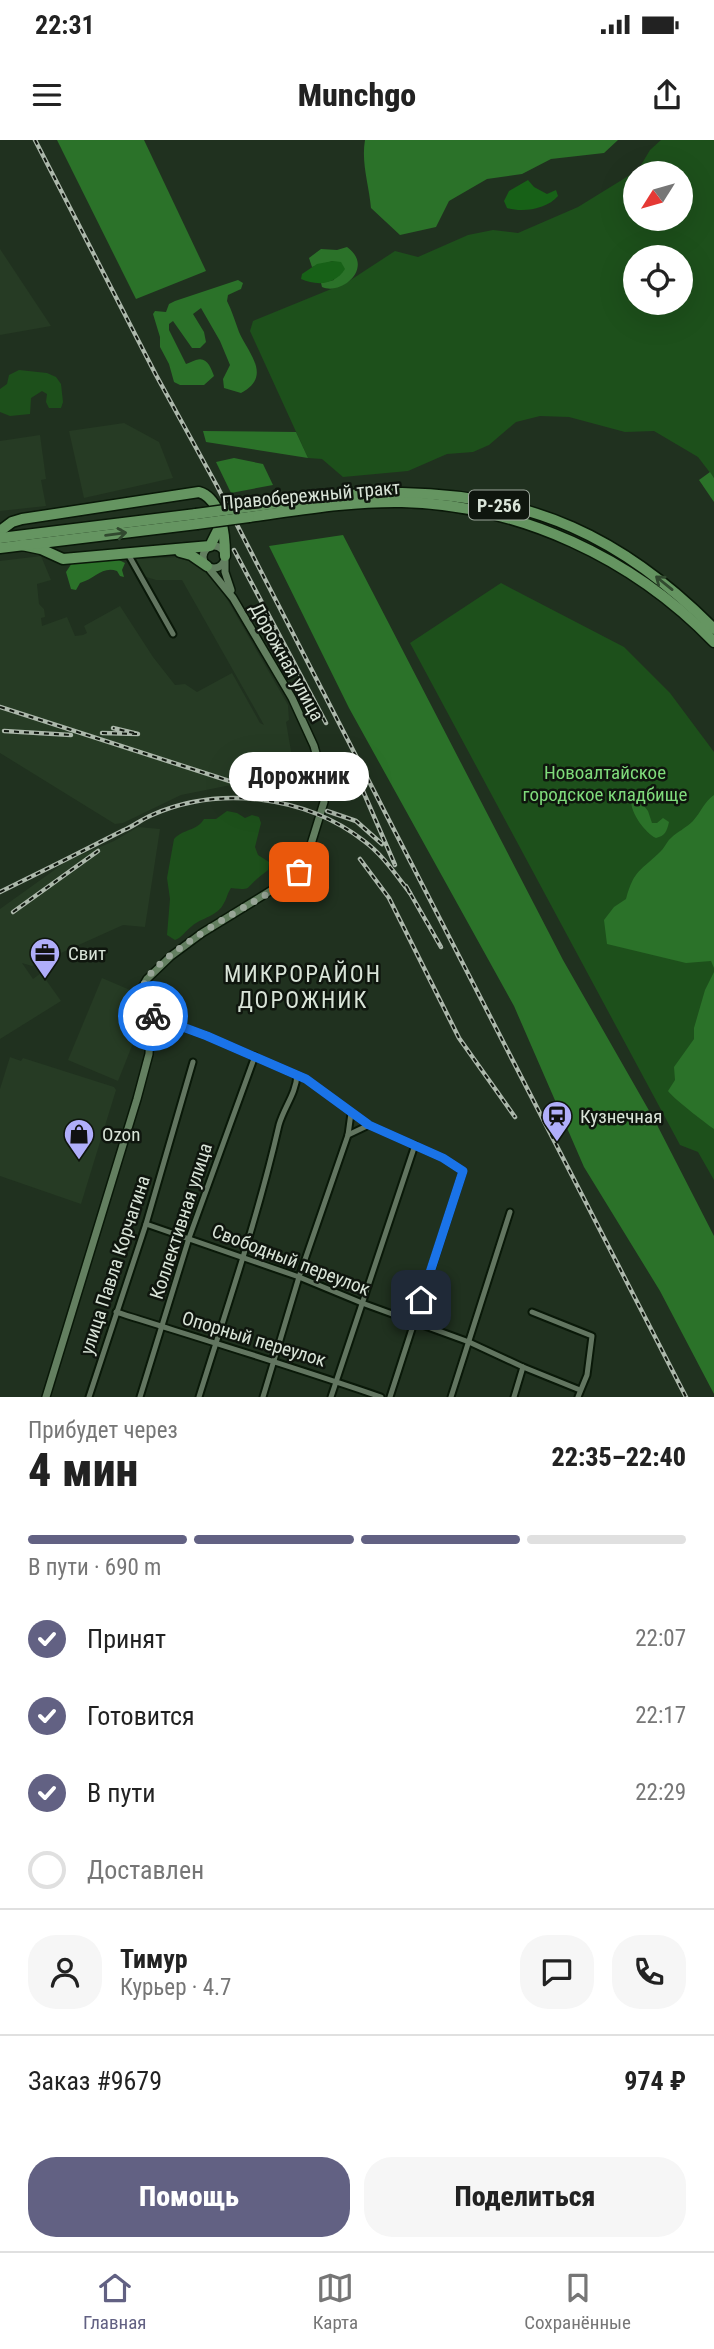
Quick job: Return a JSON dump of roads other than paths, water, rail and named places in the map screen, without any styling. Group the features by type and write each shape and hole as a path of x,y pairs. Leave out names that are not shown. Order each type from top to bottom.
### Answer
{"highway":[{"path":"0,531 12,522 22,519 200,492 216,504 225,556"},
{"name":"Правобережный тракт","path":"0,548 22,540 197,519 365,494 400,493 460,498 548,516 576,528 629,557 679,596 714,629"},
{"name":"Правобережный тракт","path":"249,512 400,502 458,507 543,530 623,568 667,600 714,642"},
{"path":"22,519 16,525 22,540 63,559 211,546 217,537 220,524"},
{"name":"Правобережный тракт","path":"0,538 76,539 197,519"},
{"path":"623,568 597,550 546,523 552,522 629,557"},
{"path":"63,559 67,545 76,539"},
{"path":"173,551 191,555 207,566"}],"street":[{"path":"211,546 220,548 225,556 226,576 233,598 207,566 203,555 211,546"},
{"path":"128,554 173,634"},
{"path":"207,566 219,567 225,556"},
{"name":"Дорожная улица","path":"46,1397 149,1054 150,1034 143,991 150,975 202,933 293,877 308,854 324,802 324,788 314,746 292,698 233,598"},
{"path":"146,1014 297,1075 332,1096 369,1125 415,1145 463,1171 390,1397"},
{"name":"Коллективная улица","path":"140,1397 189,1238 255,1056"},
{"name":"улица Павла Корчагина","path":"89,1397 146,1224 194,1062"},
{"path":"199,1397 280,1120 297,1086 297,1075"},
{"path":"263,1397 299,1277 348,1135 351,1113"},
{"path":"348,1135 369,1125"},
{"path":"331,1397 415,1145"},
{"path":"452,1397 510,1212"},
{"name":"Свободный переулок","path":"146,1224 299,1277 468,1342 580,1390"},
{"name":"Опорный переулок","path":"117,1312 274,1360 382,1397"},
{"path":"532,1312 592,1336 587,1374 578,1397"},
{"path":"514,1397 523,1367"}],"railway":[{"path":"35,140 156,375 217,486 686,1397"},
{"path":"234,550 326,723"},
{"path":"0,707 273,795"},
{"path":"102,733 138,734 113,728"},
{"path":"4,731 71,735"},
{"path":"363,791 395,865"},
{"path":"0,892 152,815 206,800 234,798 289,805 341,826 377,852 410,893"},
{"path":"327,811 356,821 382,844"},
{"path":"13,912 98,851"},
{"path":"360,859 389,898 459,1038 515,1117"},
{"path":"406,886 441,947"}],"place":[{"name":"Дорожник","path":"299,872"},
{"name":"Свит","path":"45,980"},
{"name":"Кузнечная","path":"557,1143"},
{"name":"Ozon","path":"79,1161"}],"district":[{"name":"МИКРОРАЙОН ДОРОЖНИК","path":"303,987"}],"park label":[{"name":"Новоалтайское городское кладбище","path":"605,783"}]}
